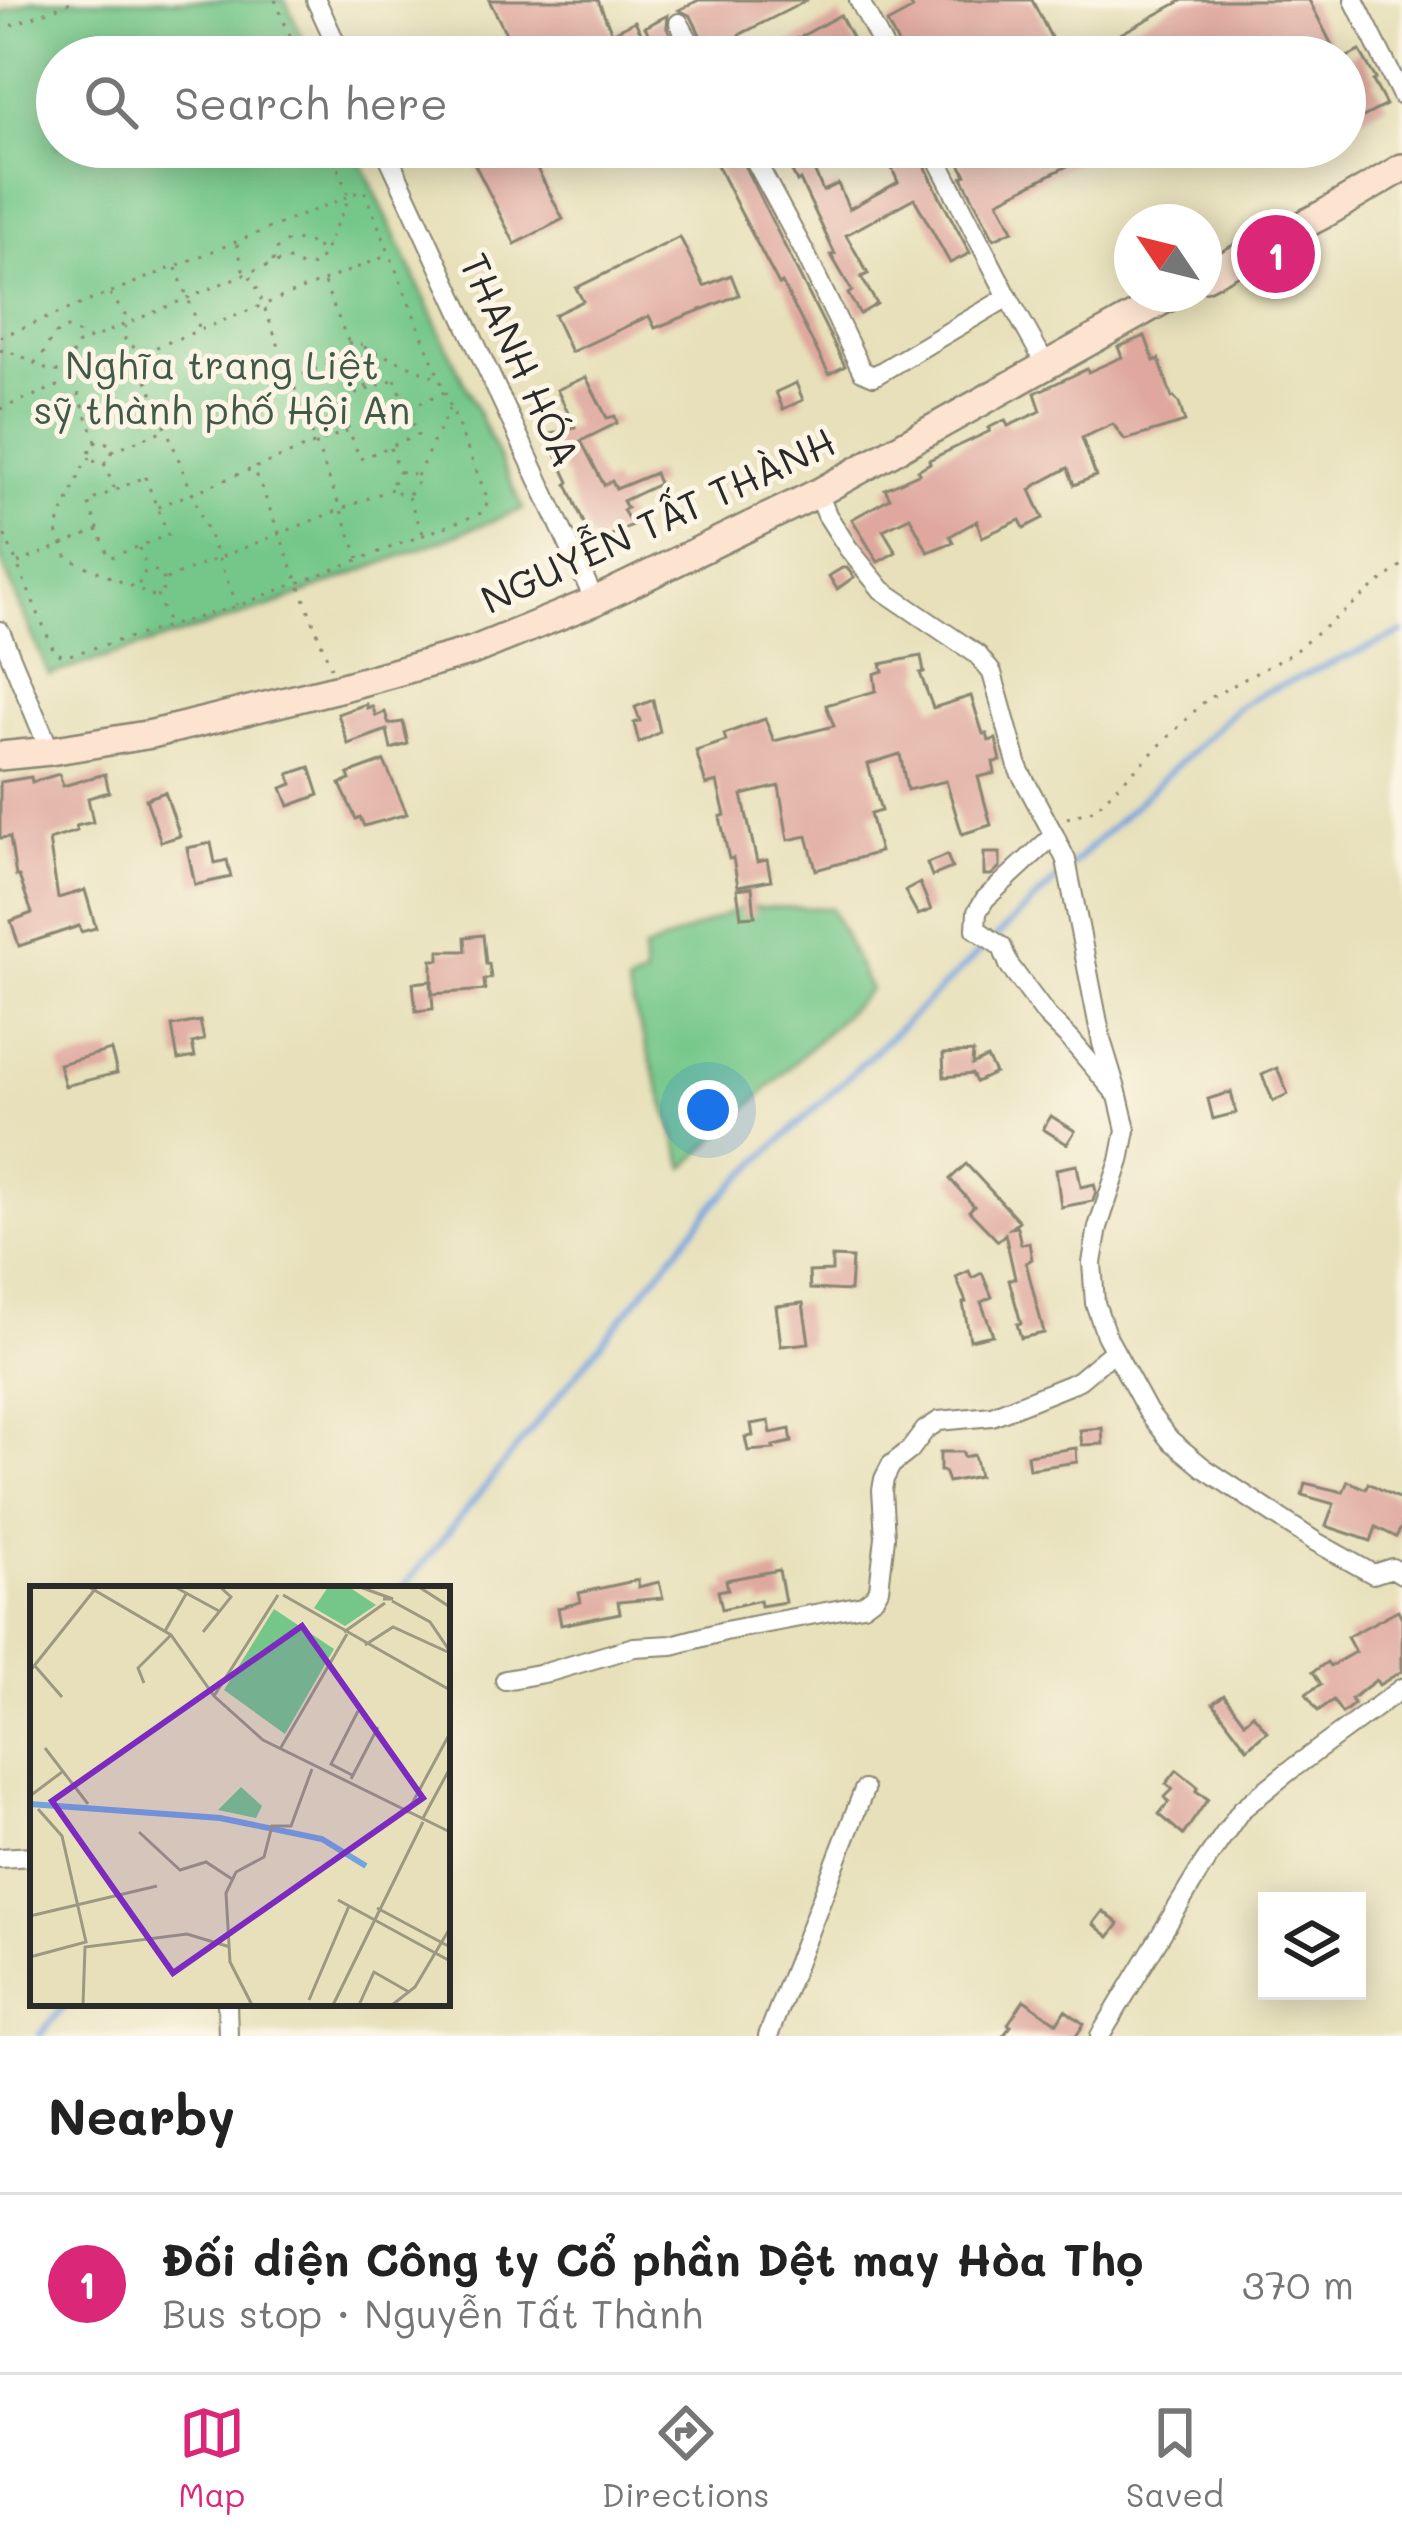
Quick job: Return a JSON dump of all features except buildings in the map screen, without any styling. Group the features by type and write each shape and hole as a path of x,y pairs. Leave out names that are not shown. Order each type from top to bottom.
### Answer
{"main road":[{"path":"1222,268 1402,168"},
{"name":"NGUYỄN TẤT THÀNH","path":"0,756 152,734 472,651 595,601 818,493 1142,312"}],"street":[{"path":"316,0 332,36"},
{"path":"859,0 878,36"},
{"path":"1354,0 1395,55 1402,96"},
{"path":"679,23 686,36"},
{"name":"THANH HÓA","path":"394,168 595,601"},
{"path":"759,168 867,374 874,376 1008,298"},
{"path":"943,168 1046,365"},
{"path":"818,493 848,548 882,590 978,655 992,673 1019,770 1052,829 1067,868 1102,1043 1126,1130 1097,1227 1092,1263 1094,1303 1114,1351 1148,1412 1170,1440 1204,1468 1373,1574 1392,1568 1402,1574"},
{"path":"0,631 50,751"},
{"path":"1052,829 986,899 977,912 976,929 1001,947 1047,1016 1118,1096"},
{"path":"505,1680 634,1647 672,1645 863,1605 874,1596 881,1580 884,1479 891,1465 926,1430 946,1419 992,1416 1069,1385 1114,1351"},
{"path":"1100,2036 1203,1864 1241,1810 1402,1688"},
{"path":"768,2036 864,1790"},
{"path":"0,1858 30,1856"},
{"path":"227,2006 228,2036"}],"path":[{"path":"0,30 76,0"},
{"path":"275,0 290,36"},
{"path":"0,350 26,358 47,372 58,372 67,366 76,346 247,273 287,259 308,267 323,257 349,201 338,168"},
{"path":"0,337 364,190 488,500 484,512 297,584 66,656 55,653 0,524"},
{"path":"237,242 239,259 255,283 359,560"},
{"path":"273,264 274,250 284,242 309,242 313,249 329,243"},
{"path":"0,409 390,255"},
{"path":"175,266 201,332"},
{"path":"323,282 349,343"},
{"path":"109,293 125,315 124,340 140,355 237,606"},
{"path":"32,364 43,357 55,332 68,328 90,339"},
{"path":"342,358 343,348 356,342 440,379"},
{"path":"342,358 358,365 365,358 364,347"},
{"path":"290,380 342,358"},
{"path":"358,365 368,390"},
{"path":"395,379 418,435 360,459 338,401 368,390 395,379"},
{"path":"74,381 96,441"},
{"path":"407,408 444,392"},
{"path":"416,478 411,472 399,472 394,488 407,494 415,488 450,407"},
{"path":"96,441 89,450 91,458 104,463 112,451 166,429"},
{"path":"156,507 349,430"},
{"path":"96,441 106,442 112,451"},
{"path":"389,446 399,472"},
{"path":"91,458 86,460 56,529 67,558 157,596 165,579 158,571 148,570"},
{"path":"104,463 115,490"},
{"path":"254,468 339,688"},
{"path":"145,477 156,507 168,535 110,558 88,502 145,477"},
{"path":"165,579 394,488"},
{"path":"407,494 423,534"},
{"path":"17,563 98,530"},
{"path":"138,547 148,570"},
{"path":"1052,829 1094,810 1206,700 1291,654 1402,565"},
{"path":"140,590 139,580 148,570"},
{"path":"157,596 169,626"}],"green space":[{"name":"Nghĩa trang Liệt sỹ thành phố Hội An","path":"33,0 285,0 301,36 36,36 36,168 364,168 523,509 269,607 49,675 0,558 0,13"},
{"path":"743,907 831,908 870,990 685,1168 627,986 645,976 643,951"}],"waterway":[{"path":"997,936 1237,708 1402,633"},
{"path":"404,1586 716,1202 987,945"},
{"path":"39,2036 64,2006"}],"place":[{"name":"Đối diện Công ty Cổ phần Dệt may Hòa Thọ","path":"1276,254"}]}
